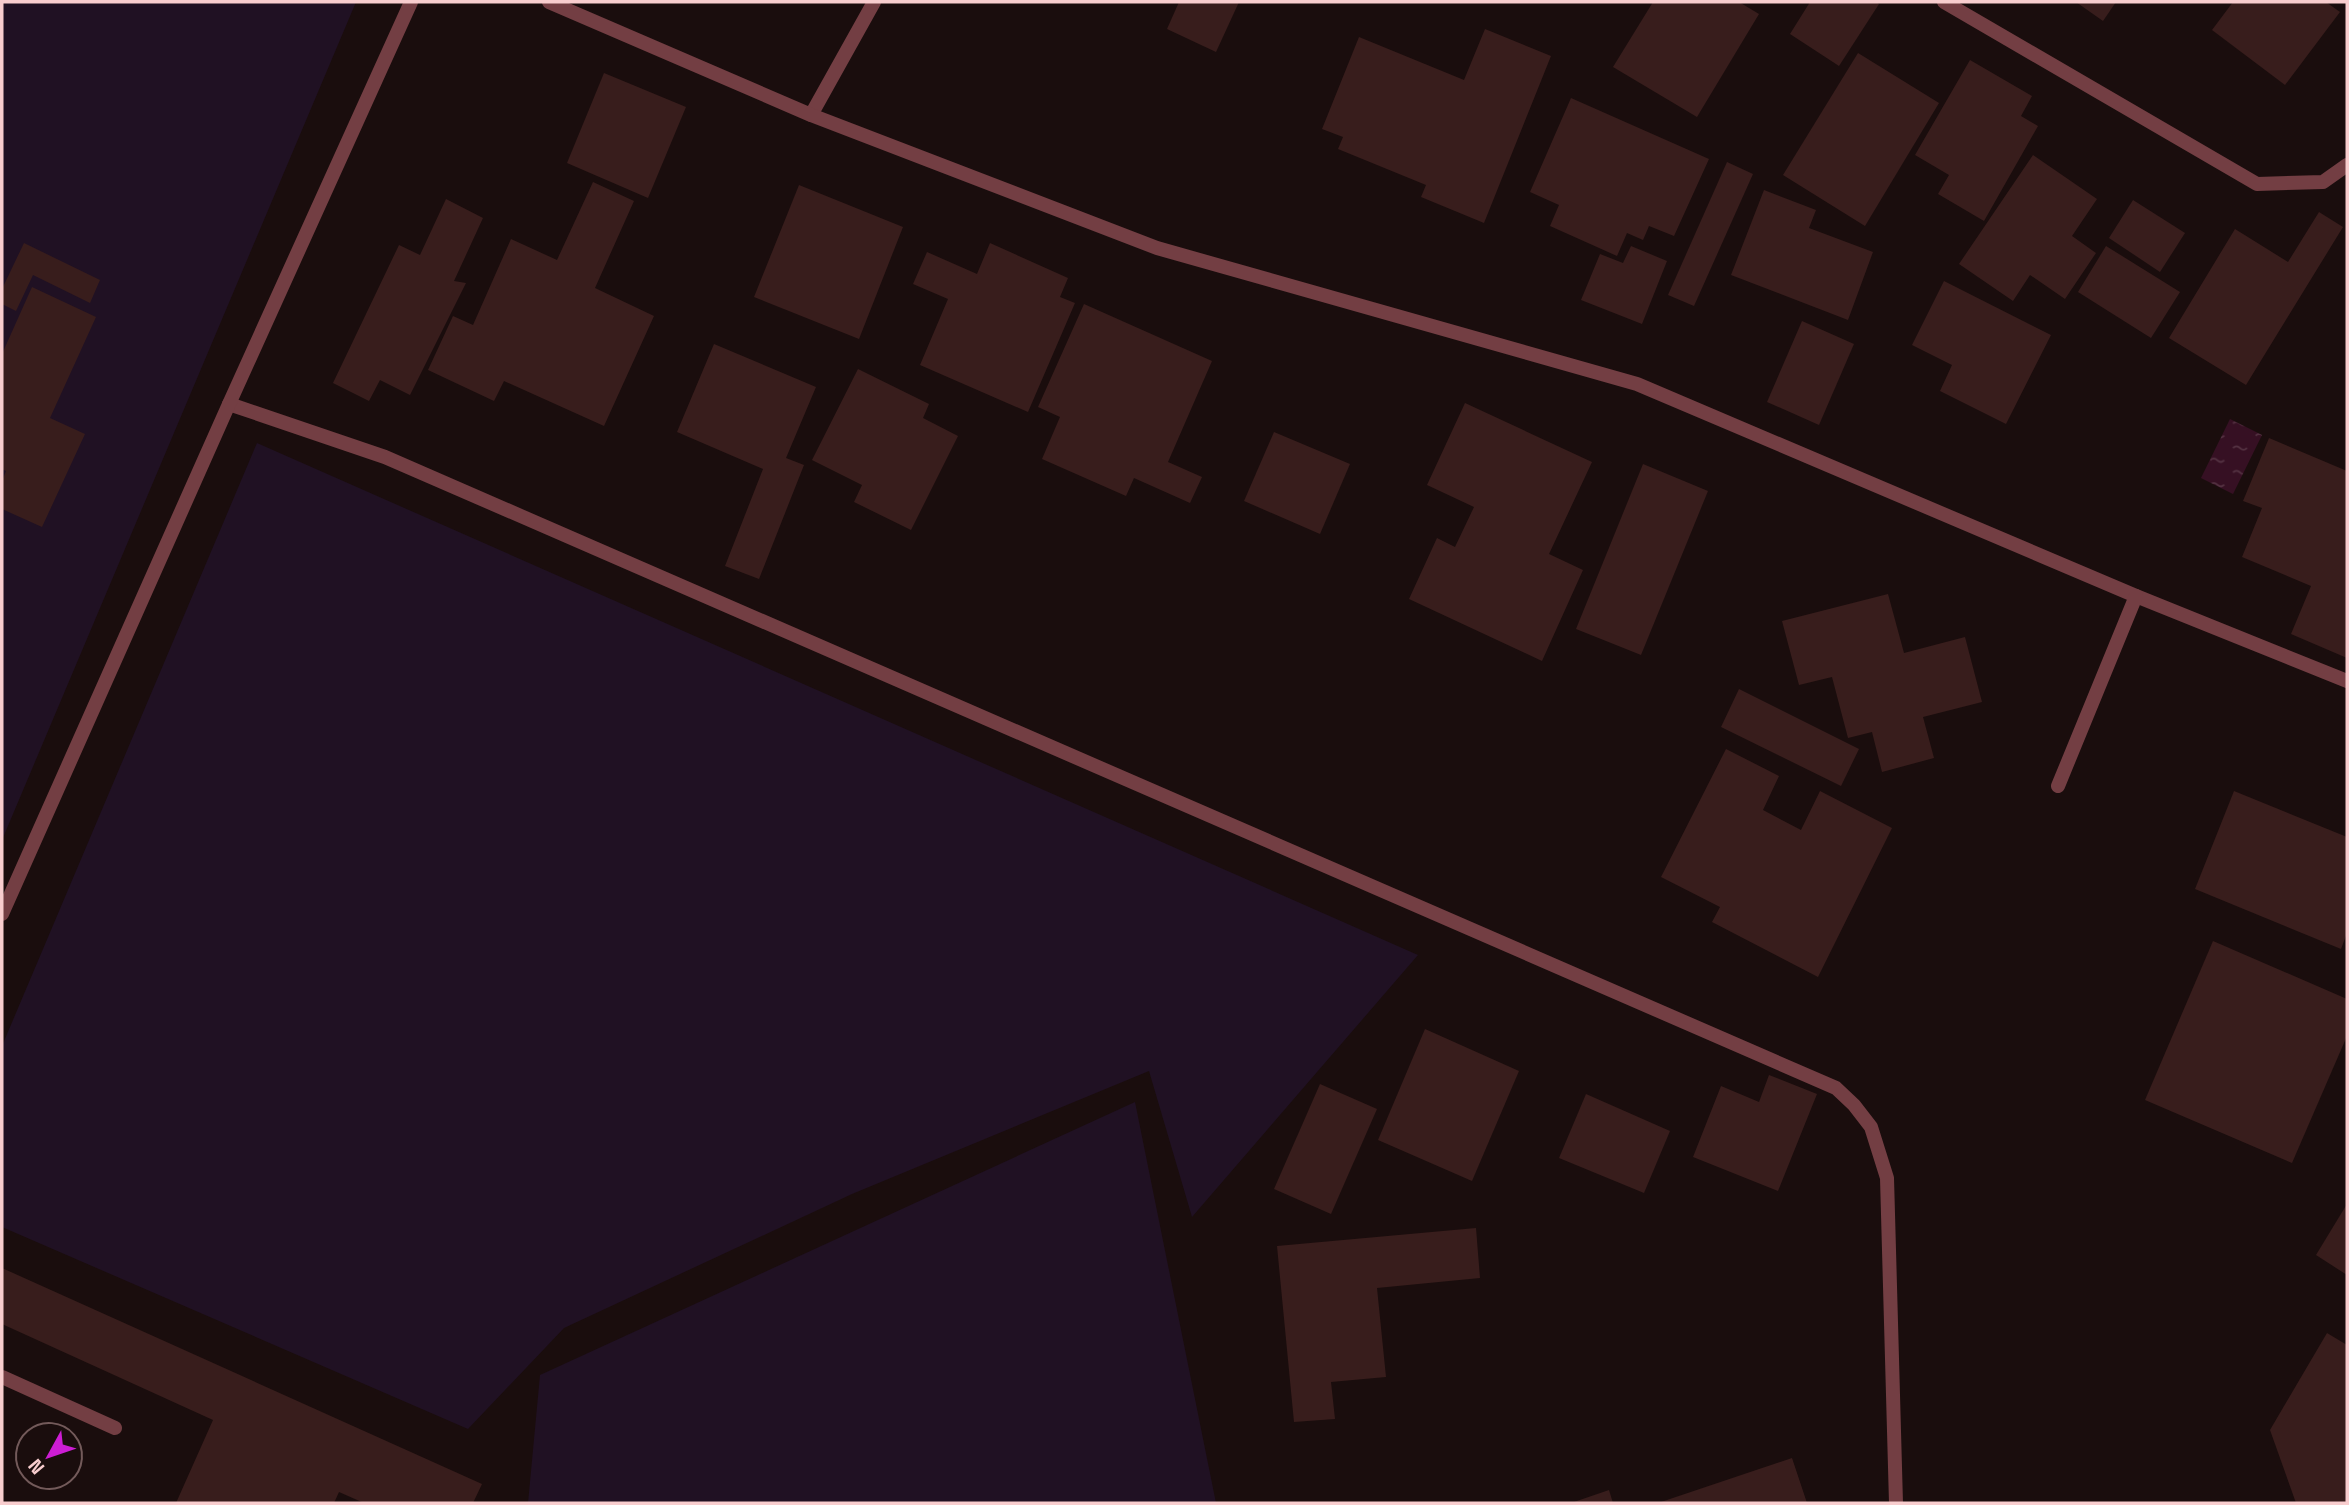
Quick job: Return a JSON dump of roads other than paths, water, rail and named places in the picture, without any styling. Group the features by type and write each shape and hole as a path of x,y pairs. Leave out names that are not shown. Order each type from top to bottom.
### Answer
{"street":[{"path":"2,914 411,2"},
{"path":"549,2 811,115 1157,248 1637,384 2136,596 2347,681"},
{"path":"811,115 874,2"},
{"path":"1944,2 2257,184 2323,182 2347,165"},
{"path":"229,404 385,457 1836,1087 1871,1127 1887,1178 1896,1503"},
{"path":"2058,786 2136,596"},
{"path":"2,1377 115,1429"}],"water":[{"path":"2230,419 2262,435 2233,494 2201,478"}]}
